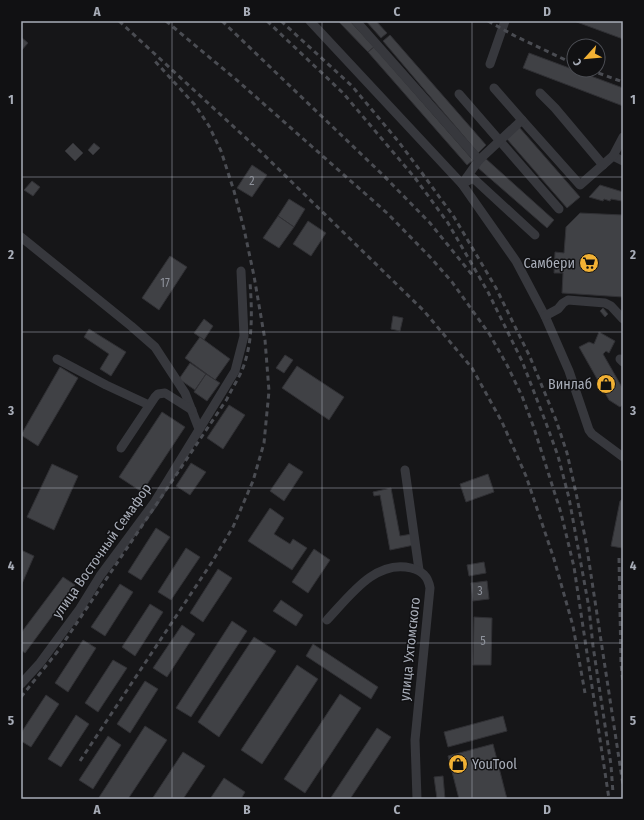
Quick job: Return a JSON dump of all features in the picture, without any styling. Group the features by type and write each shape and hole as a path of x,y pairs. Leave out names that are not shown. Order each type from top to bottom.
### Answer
{"street":[{"path":"310,21 462,184 516,261 545,316 569,371 589,430 592,434 623,457"},
{"path":"356,21 479,160"},
{"path":"490,64 505,21"},
{"path":"494,88 580,185 612,156 623,136"},
{"path":"540,93 555,108 603,165"},
{"path":"459,94 559,209"},
{"path":"462,184 479,160 522,120"},
{"path":"612,156 623,161"},
{"path":"462,184 473,178 535,235"},
{"path":"21,237 155,347 185,393 199,429"},
{"name":"улица Восточный Семафор","path":"21,684 40,663 79,610 100,576 154,503 235,371 244,336 241,271"},
{"path":"545,316 558,309 568,300 605,303 611,306 623,318"},
{"path":"57,359 106,385 149,405"},
{"path":"121,448 149,405 158,394 165,393 192,410"},
{"path":"327,620 361,584 382,570 391,567 403,566 419,570 405,470"},
{"name":"улица Ухтомского","path":"417,799 415,740 430,588 427,578 419,570"}],"building":[{"path":"338,21 350,21 374,47 368,52"},
{"path":"366,21 376,21 387,33 381,38"},
{"path":"574,21 623,21 623,39"},
{"path":"390,35 486,145 478,153 383,41"},
{"path":"21,37 28,43 21,51"},
{"path":"374,47 473,160 467,165 368,52"},
{"path":"529,53 566,67 566,78 596,78 623,88 623,106 523,68"},
{"path":"519,127 580,197 567,208 506,138"},
{"path":"73,143 83,153 75,161 65,151"},
{"path":"94,143 100,148 93,155 88,150"},
{"path":"485,158 554,220 547,228 477,167"},
{"path":"252,165 267,175 252,197 237,188"},
{"path":"32,181 40,187 33,196 24,190"},
{"path":"600,185 623,192 622,201 611,199 610,201 604,199 603,201 589,197"},
{"path":"289,199 305,209 294,227 278,216"},
{"name":"Самбери","path":"580,213 623,215 623,297 562,293 563,273 554,273 555,252 564,253 566,227"},
{"path":"278,216 294,227 279,248 263,238"},
{"path":"308,221 326,233 311,256 293,244"},
{"path":"170,256 187,267 159,310 142,298"},
{"path":"603,308 608,314 605,317 600,311"},
{"path":"393,316 403,318 400,331 391,329"},
{"path":"204,319 213,326 204,340 194,333"},
{"path":"89,329 126,352 111,376 100,369 109,354 84,337"},
{"path":"599,332 615,341 609,353 606,351 603,354 623,389 623,406 622,405 620,407 609,400 579,347 589,342 594,344"},
{"path":"200,337 230,359 215,380 185,358"},
{"path":"285,355 293,360 284,373 276,368"},
{"path":"190,363 206,374 195,390 179,379"},
{"path":"297,366 344,397 329,420 282,388"},
{"path":"60,367 78,378 38,446 21,435"},
{"path":"206,374 220,383 207,401 194,392"},
{"path":"229,405 245,415 223,449 207,438"},
{"path":"162,412 185,427 142,492 119,477"},
{"path":"191,463 206,472 190,495 176,486"},
{"path":"289,463 303,472 284,501 270,491"},
{"path":"52,464 78,476 54,530 27,517"},
{"path":"488,474 494,492 466,502 460,484"},
{"path":"391,488 400,536 412,534 414,545 390,550 380,495 374,496 373,492"},
{"path":"623,499 622,548 611,546 620,501"},
{"path":"270,508 284,518 274,534 290,544 293,539 307,548 292,570 248,541"},
{"path":"156,528 170,537 141,580 128,572"},
{"path":"186,548 200,557 171,600 158,592"},
{"path":"314,549 330,560 308,593 292,582"},
{"path":"21,550 34,556 21,586"},
{"path":"484,562 486,573 469,576 467,565"},
{"path":"218,569 232,578 203,622 190,613"},
{"path":"63,577 75,585 25,653 21,650 21,633"},
{"path":"487,581 489,599 473,601 471,583"},
{"path":"120,584 133,592 105,636 91,627"},
{"path":"281,600 303,615 296,626 273,611"},
{"path":"150,604 163,612 135,656 122,647"},
{"path":"474,617 492,618 491,665 473,665"},
{"path":"232,621 247,631 191,717 176,708"},
{"path":"182,625 195,634 167,677 153,668"},
{"path":"254,637 276,651 219,737 198,722"},
{"path":"83,640 96,648 68,692 55,683"},
{"path":"313,644 378,687 371,699 306,656"},
{"path":"113,660 127,668 98,712 85,703"},
{"path":"297,665 318,679 262,764 241,750"},
{"path":"145,681 158,689 130,733 117,724"},
{"path":"340,694 361,708 305,793 284,779"},
{"path":"46,695 59,704 31,747 21,741 21,733"},
{"path":"76,715 89,724 61,767 48,759"},
{"path":"503,716 507,731 448,747 444,732"},
{"path":"145,726 167,740 128,799 98,799"},
{"path":"377,728 391,737 350,799 330,799"},
{"path":"108,736 121,745 93,789 79,780"},
{"path":"493,744 507,799 459,799 448,756"},
{"path":"183,752 205,766 183,799 152,799"},
{"path":"443,776 445,799 437,799 434,777"},
{"path":"224,778 245,792 241,799 210,799"}],"railway":[{"path":"119,21 260,151 424,311 472,368 502,422 526,476 554,559 573,626 585,693"},
{"path":"166,21 239,82 387,213 452,282 490,335 522,396 534,428 561,513 574,567 609,799"},
{"path":"222,21 383,175 430,223 473,276"},
{"path":"267,21 343,93 415,178 448,223 488,292 522,361 558,456 569,498 589,608 593,646 611,765 613,793"},
{"path":"281,21 352,86 398,141 422,173 454,217 496,288 530,357 556,420 567,453 576,493 586,542 623,785"},
{"path":"488,21 515,36 566,60"},
{"path":"80,761 212,562 233,527 253,481 264,443 269,391 265,340 254,276 234,191 221,151 209,126 195,105 153,59"},
{"path":"606,76 623,82"},
{"path":"21,697 58,651 227,399 242,369 249,345 251,314 250,282"},
{"path":"619,558 621,663 623,684"}],"place":[{"name":"Самбери","path":"589,263"},
{"name":"Винлаб","path":"606,384"},
{"name":"YouTool","path":"458,764"}]}
